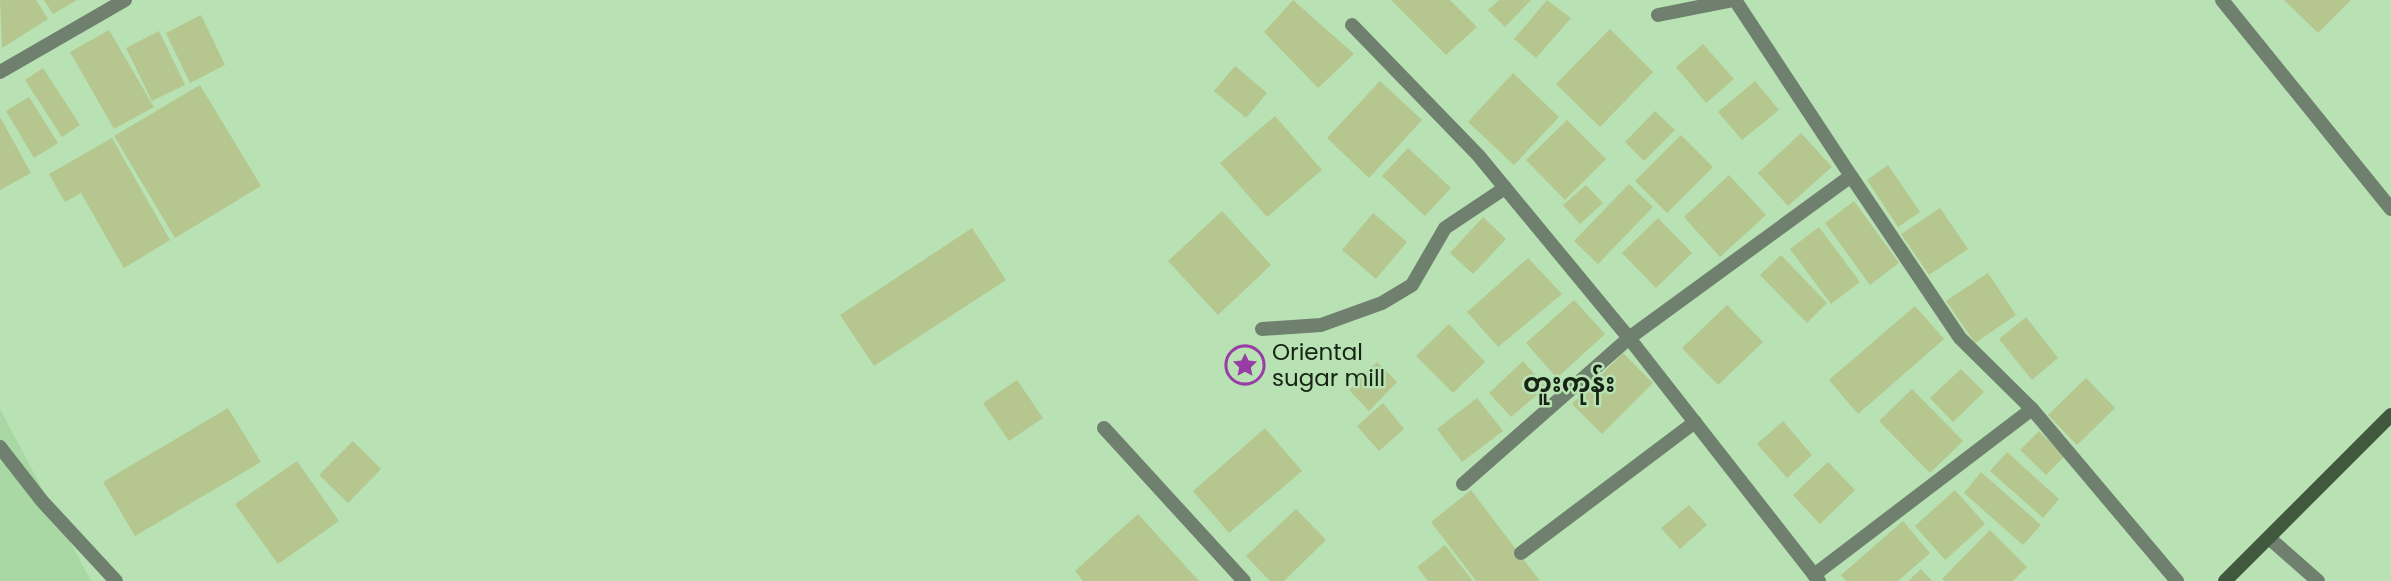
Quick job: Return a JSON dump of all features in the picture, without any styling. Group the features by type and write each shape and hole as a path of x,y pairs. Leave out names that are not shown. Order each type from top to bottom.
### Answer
{"street":[{"path":"0,72 125,0"},
{"path":"1658,15 1735,0 1960,338 2032,409 2177,581"},
{"path":"2222,0 2391,209"},
{"path":"1352,25 1478,155 1629,338 1816,578 2032,409"},
{"path":"1463,484 1629,338 1850,176"},
{"path":"1262,329 1321,325 1382,303 1412,285 1445,228 1505,188"},
{"path":"2225,581 2391,415"},
{"path":"1521,553 1695,422"},
{"path":"1104,428 1244,581"},
{"path":"0,447 51,510 116,581"},
{"path":"2269,538 2318,581"}],"shaded area":[{"path":"0,409 91,581 0,581"}],"building":[{"path":"0,0 36,0 48,19 2,48"},
{"path":"44,0 77,0 53,14"},
{"path":"1293,0 1354,54 1318,88 1264,32"},
{"path":"1391,0 1450,0 1477,27 1446,55"},
{"path":"1499,0 1531,0 1505,27 1488,10"},
{"path":"1547,0 1571,18 1536,58 1514,39"},
{"path":"2284,0 2351,0 2318,33"},
{"path":"201,15 225,65 190,83 166,33"},
{"path":"1610,29 1653,72 1600,127 1556,84"},
{"path":"109,30 154,107 114,129 70,52"},
{"path":"159,31 185,85 152,101 126,48"},
{"path":"1703,44 1734,79 1706,103 1676,67"},
{"path":"1235,66 1267,93 1246,118 1214,91"},
{"path":"43,68 80,125 62,137 25,80"},
{"path":"1513,73 1559,117 1514,165 1468,122"},
{"path":"1380,81 1422,120 1369,178 1327,138"},
{"path":"1755,81 1779,110 1742,140 1718,112"},
{"path":"200,85 261,186 175,238 114,136"},
{"path":"29,97 58,143 34,158 6,111"},
{"path":"1655,111 1675,130 1644,161 1625,142"},
{"path":"1275,116 1322,170 1267,217 1220,163"},
{"path":"0,117 31,173 0,190"},
{"path":"1567,120 1606,159 1565,200 1526,160"},
{"path":"1801,133 1832,167 1788,206 1758,173"},
{"path":"1681,135 1713,167 1667,213 1635,181"},
{"path":"112,138 170,240 124,268 81,193 65,202 49,174"},
{"path":"1408,148 1451,188 1425,216 1382,176"},
{"path":"1888,165 1920,212 1898,227 1867,180"},
{"path":"1729,175 1766,215 1720,257 1684,217"},
{"path":"1629,184 1653,207 1598,264 1574,241"},
{"path":"1586,185 1603,203 1580,224 1563,205"},
{"path":"1854,201 1899,263 1870,285 1825,223"},
{"path":"1940,208 1968,249 1929,275 1901,234"},
{"path":"1222,211 1271,265 1218,315 1168,261"},
{"path":"1373,213 1407,242 1376,279 1342,250"},
{"path":"1483,217 1506,239 1473,274 1450,253"},
{"path":"1658,218 1692,253 1656,288 1622,253"},
{"path":"1819,227 1860,282 1831,304 1790,249"},
{"path":"972,228 1006,280 874,366 840,315"},
{"path":"1781,255 1827,303 1807,323 1760,275"},
{"path":"1528,258 1562,294 1498,347 1467,312"},
{"path":"1988,273 2016,315 1975,343 1946,301"},
{"path":"1574,300 1605,334 1557,378 1526,343"},
{"path":"1727,305 1763,342 1718,385 1682,348"},
{"path":"1915,306 1944,339 1858,414 1829,380"},
{"path":"2026,317 2058,358 2032,380 1999,339"},
{"path":"1449,324 1485,362 1453,393 1416,356"},
{"path":"1623,353 1653,383 1602,434 1572,404"},
{"path":"1523,361 1546,387 1511,417 1489,393"},
{"path":"1377,362 1397,382 1369,411 1349,390"},
{"path":"1961,369 1984,392 1953,422 1930,398"},
{"path":"2086,378 2115,408 2077,445 2048,415"},
{"path":"1017,380 1043,418 1009,441 983,403"},
{"path":"1912,389 1963,441 1930,473 1879,421"},
{"path":"1477,398 1503,431 1462,462 1437,429"},
{"path":"1383,403 1404,429 1379,451 1357,426"},
{"path":"228,408 261,462 135,536 103,482"},
{"path":"1783,421 1812,455 1787,478 1757,444"},
{"path":"1265,428 1302,471 1229,533 1193,491"},
{"path":"2039,431 2065,456 2046,475 2020,450"},
{"path":"353,441 381,469 348,503 319,475"},
{"path":"2007,452 2059,499 2043,518 1990,471"},
{"path":"297,461 339,521 278,564 235,504"},
{"path":"1828,462 1855,490 1820,524 1793,495"},
{"path":"1981,472 2041,525 2023,545 1964,493"},
{"path":"1471,490 1540,581 1476,581 1431,522"},
{"path":"1955,490 1985,524 1945,560 1915,526"},
{"path":"1689,505 1707,525 1680,549 1661,528"},
{"path":"1296,509 1326,540 1284,581 1270,581 1246,556"},
{"path":"1138,514 1199,581 1083,581 1075,571"},
{"path":"1903,521 1930,553 1898,581 1846,581 1841,575"},
{"path":"1990,530 2027,567 2013,581 1942,579"},
{"path":"1445,545 1471,581 1428,581 1417,567"},
{"path":"1921,569 1932,581 1908,581"}],"place":[{"name":"Oriental sugar mill","path":"1245,365"}],"district":[{"name":"တူးကုန်း","path":"1569,383"}]}
